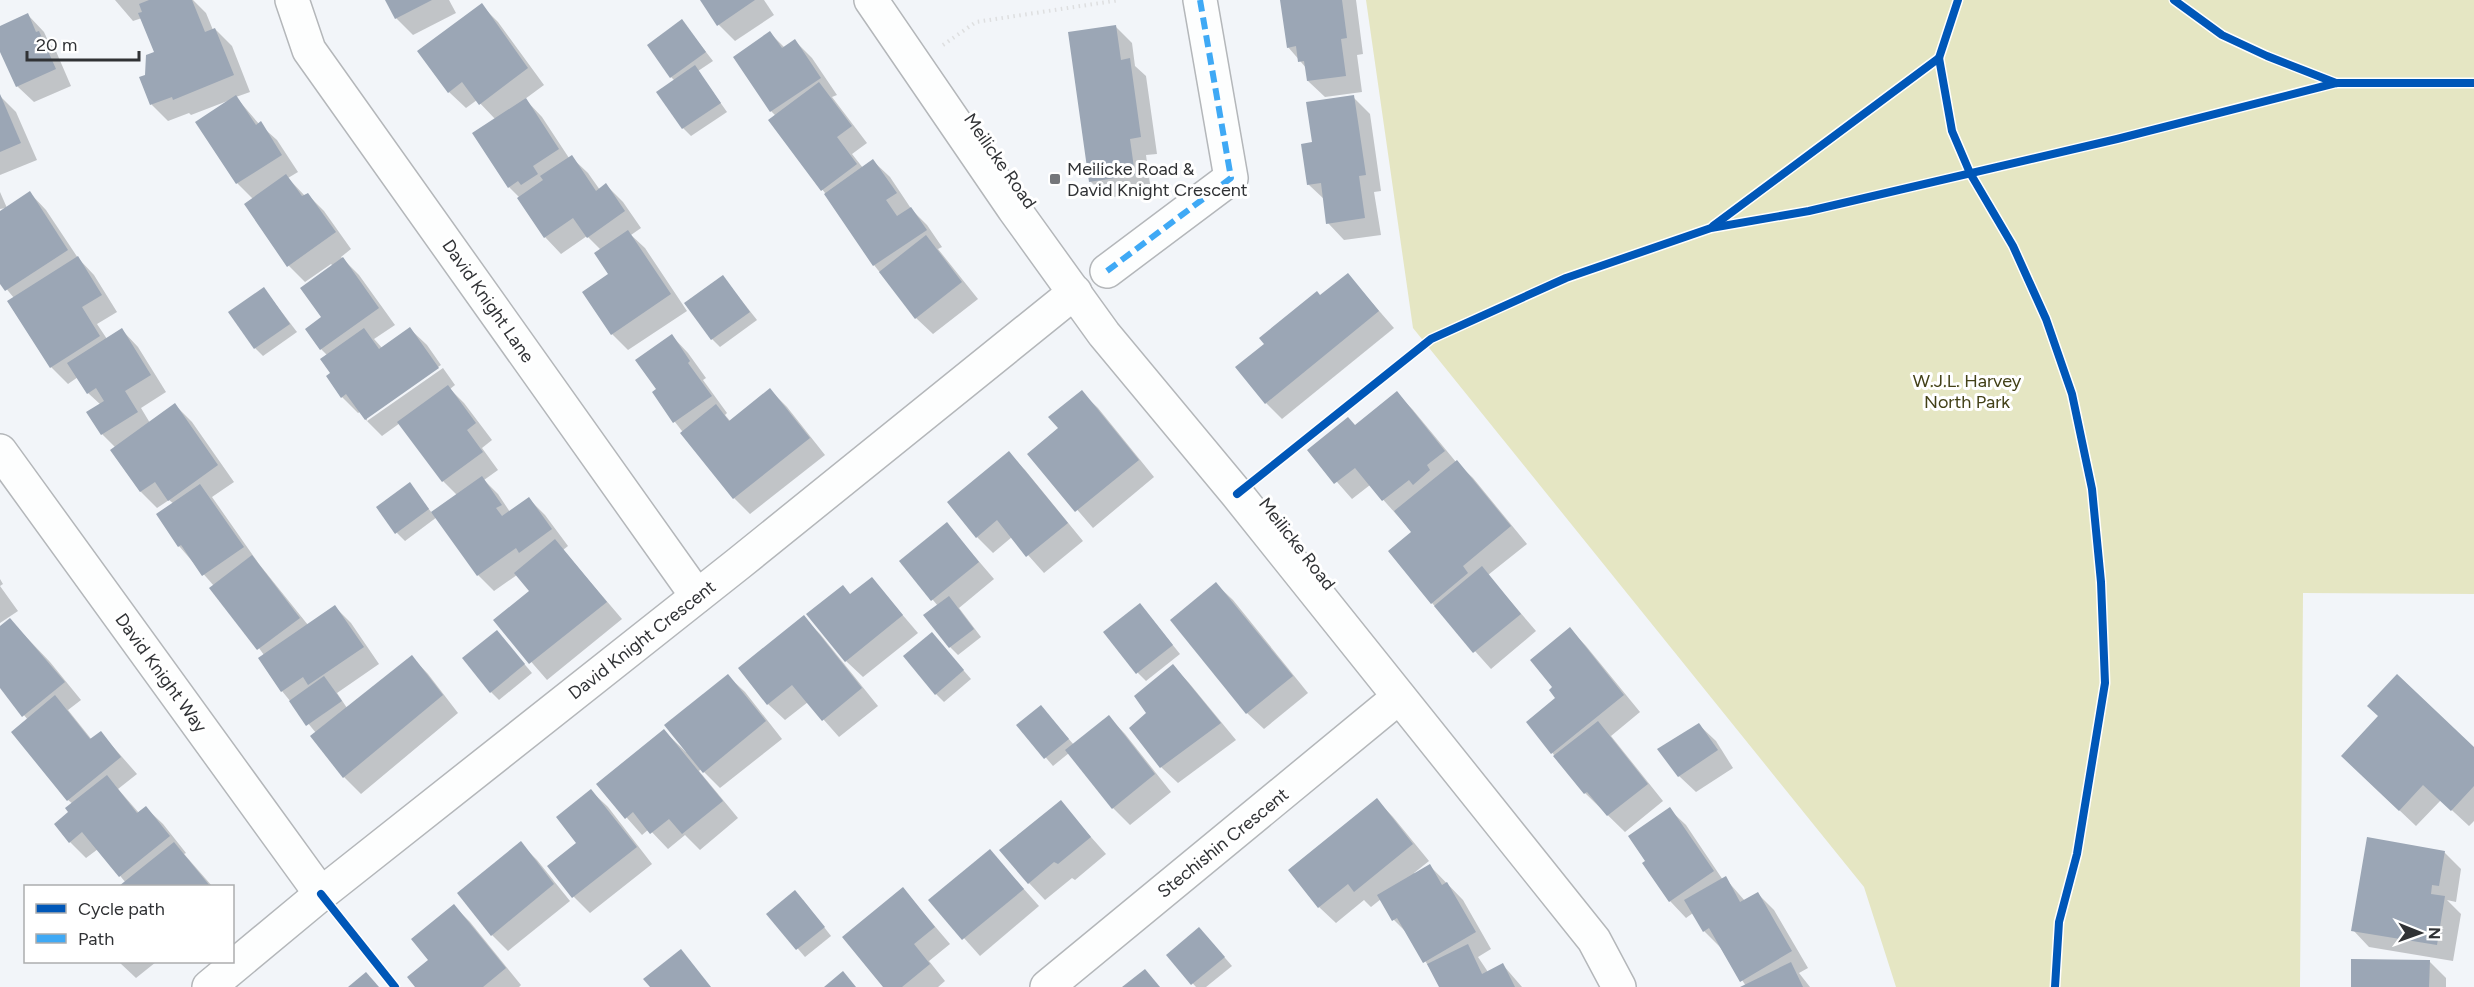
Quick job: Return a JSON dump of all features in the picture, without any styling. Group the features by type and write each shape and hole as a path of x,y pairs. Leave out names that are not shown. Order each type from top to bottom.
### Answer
{"street":[{"name":"David Knight Lane","path":"292,0 309,50 698,596"},
{"name":"Meilicke Road","path":"871,0 1014,209 1104,334 1237,494 1594,940 1619,987"},
{"path":"1107,271 1231,178 1200,0"},
{"name":"David Knight Crescent","path":"209,987 321,894 698,596 1075,292"},
{"name":"David Knight Way","path":"0,451 321,894"},
{"name":"Stechishin Crescent","path":"1047,987 1399,697"}],"path":[{"path":"915,63 976,22 1120,0"}],"green space":[{"name":"W.J.L. Harvey North Park","path":"1366,0 2474,0 2474,594 2303,593 2300,987 1896,987 1864,887 1413,328"}],"building":[{"path":"149,0 192,0 205,32 215,28 234,75 173,100 172,97 150,105 139,77 145,75 146,55 154,52 138,13 142,12 139,4"},
{"path":"385,0 432,0 395,19"},
{"path":"700,0 755,0 717,26"},
{"path":"1280,0 1342,0 1347,38 1341,39 1346,76 1307,81 1304,61 1298,62 1296,46 1287,48"},
{"path":"482,3 528,68 479,105 462,82 448,93 417,51"},
{"path":"28,13 56,69 16,87 0,52 0,26"},
{"path":"682,19 706,52 670,78 647,45"},
{"path":"1116,25 1121,60 1130,58 1141,137 1130,139 1135,175 1089,182 1068,32"},
{"path":"770,31 782,48 795,39 821,78 770,112 733,57"},
{"path":"695,65 721,103 682,129 656,92"},
{"path":"819,82 852,126 837,137 857,164 821,191 768,120"},
{"path":"0,94 21,143 0,152"},
{"path":"236,95 256,125 261,121 282,155 236,184 195,122"},
{"path":"1354,95 1366,175 1359,176 1365,218 1326,224 1321,183 1307,185 1301,144 1312,142 1306,102"},
{"path":"526,98 559,149 533,166 538,174 521,185 518,181 508,188 472,133"},
{"path":"572,155 596,191 606,183 625,211 587,238 573,218 544,238 517,198 543,180 540,176"},
{"path":"873,159 897,193 886,200 897,216 911,207 927,230 873,266 824,194"},
{"path":"286,174 302,196 308,193 336,232 287,267 244,204"},
{"path":"30,191 68,250 5,291 0,284 0,211"},
{"path":"628,230 671,294 611,335 582,292 608,274 594,253"},
{"path":"926,235 962,282 915,319 879,272"},
{"path":"78,256 102,295 82,307 100,336 50,368 7,301"},
{"path":"343,257 379,308 320,350 305,329 321,317 300,288"},
{"path":"1348,273 1379,311 1265,404 1235,367 1264,344 1259,338 1317,291 1320,295"},
{"path":"723,275 750,312 711,340 684,303"},
{"path":"264,287 290,324 254,349 228,312"},
{"path":"410,327 439,368 365,420 346,394 341,398 326,376 330,373 320,359 364,328 379,349"},
{"path":"122,328 151,375 125,391 138,412 101,435 86,412 104,401 96,388 87,394 67,363"},
{"path":"672,334 690,361 688,363 712,396 673,423 652,392 656,389 635,360"},
{"path":"448,385 476,423 467,430 483,452 442,482 397,422"},
{"path":"770,388 810,438 733,499 680,433 716,404 729,421"},
{"path":"1082,390 1139,460 1075,512 1027,454 1058,428 1048,417"},
{"path":"1397,391 1445,451 1427,465 1430,470 1413,485 1409,480 1382,501 1355,468 1334,484 1307,450 1348,417 1355,425"},
{"path":"175,403 218,465 168,501 155,482 140,492 110,450"},
{"path":"1009,451 1068,523 1026,557 997,520 976,538 947,502"},
{"path":"1457,460 1511,526 1463,566 1468,573 1431,604 1388,551 1411,532 1394,511"},
{"path":"482,476 502,505 496,508 502,516 529,497 552,529 519,553 516,548 477,576 431,512"},
{"path":"410,482 429,509 395,534 376,507"},
{"path":"200,484 244,547 202,576 181,545 178,547 156,514"},
{"path":"947,522 979,562 931,601 899,561"},
{"path":"555,539 607,602 529,664 493,620 529,591 514,573"},
{"path":"252,555 300,618 257,650 209,588"},
{"path":"1482,566 1521,614 1473,653 1434,606"},
{"path":"872,577 903,615 845,662 806,614 843,585 850,594"},
{"path":"1216,582 1293,676 1246,714 1170,620"},
{"path":"949,596 974,629 949,648 923,615"},
{"path":"1140,603 1173,645 1136,674 1103,632"},
{"path":"335,605 364,647 308,685 303,677 281,692 258,658"},
{"path":"804,615 862,688 822,721 792,685 767,705 738,668"},
{"path":"10,618 65,682 22,717 0,688 0,626"},
{"path":"1570,627 1624,695 1551,754 1526,722 1555,698 1549,690 1552,687 1530,660"},
{"path":"497,630 525,664 490,693 462,658"},
{"path":"932,632 964,670 935,695 903,656"},
{"path":"412,655 443,695 343,778 310,736"},
{"path":"1173,664 1221,723 1160,768 1129,728 1146,713 1134,696"},
{"path":"728,674 766,721 703,773 664,725"},
{"path":"2397,674 2474,747 2474,786 2451,811 2423,785 2399,811 2341,756 2378,716 2367,706"},
{"path":"324,676 342,701 306,726 289,701"},
{"path":"55,695 90,739 101,731 121,757 67,801 11,732"},
{"path":"1041,705 1069,739 1044,759 1016,725"},
{"path":"1109,715 1155,774 1112,809 1065,750"},
{"path":"1598,721 1648,784 1607,816 1587,792 1584,794 1553,756"},
{"path":"1699,723 1718,750 1678,777 1657,749"},
{"path":"664,729 723,801 682,834 669,819 650,834 633,812 625,819 596,784"},
{"path":"107,775 137,813 146,806 170,836 119,877 82,832 69,843 54,824 68,812 65,808"},
{"path":"591,789 637,847 572,898 547,866 576,843 556,817"},
{"path":"1377,798 1413,844 1354,892 1348,884 1318,908 1288,870"},
{"path":"1061,800 1091,837 1058,864 1054,862 1028,884 999,850"},
{"path":"1670,807 1714,871 1669,902 1642,863 1645,861 1628,836"},
{"path":"2367,837 2445,851 2439,886 2432,885 2431,894 2445,896 2437,945 2351,931"},
{"path":"521,841 554,884 491,936 457,893"},
{"path":"174,842 209,885 120,885"},
{"path":"990,849 1024,889 962,940 928,900"},
{"path":"1430,864 1442,885 1447,882 1476,932 1423,963 1397,918 1392,921 1377,895"},
{"path":"1726,876 1740,902 1758,892 1792,951 1740,982 1709,928 1703,932 1684,900"},
{"path":"903,887 935,927 914,944 930,964 902,987 883,987 842,937"},
{"path":"795,890 825,927 796,950 766,914"},
{"path":"454,904 506,968 483,987 415,987 407,977 428,960 411,939"},
{"path":"1199,927 1225,957 1191,985 1166,955"},
{"path":"1468,944 1482,974 1503,963 1515,987 1439,987 1427,964"},
{"path":"681,949 711,987 650,987 643,979"},
{"path":"2351,959 2430,960 2429,987 2351,987"},
{"path":"1791,962 1803,987 1740,987"},
{"path":"1145,969 1160,987 1122,987"},
{"path":"843,971 856,987 824,987"},
{"path":"366,972 379,987 348,987"}],"marked path":[{"path":"1107,271 1231,178 1200,0"}],"cycle path":[{"path":"1958,0 1939,58 1952,131 1970,173 2013,246 2046,319 2072,394 2092,489 2101,582 2105,683 2077,854 2059,922 2055,987"},
{"path":"2174,0 2222,35 2267,56 2336,83"},
{"path":"1713,226 1939,58"},
{"path":"1237,494 1431,339 1566,278 1711,228 1809,211 2117,139 2336,83 2474,83"},
{"path":"321,894 395,987"}],"place":[{"name":"Meilicke Road & David Knight Crescent","path":"1055,179"}]}
